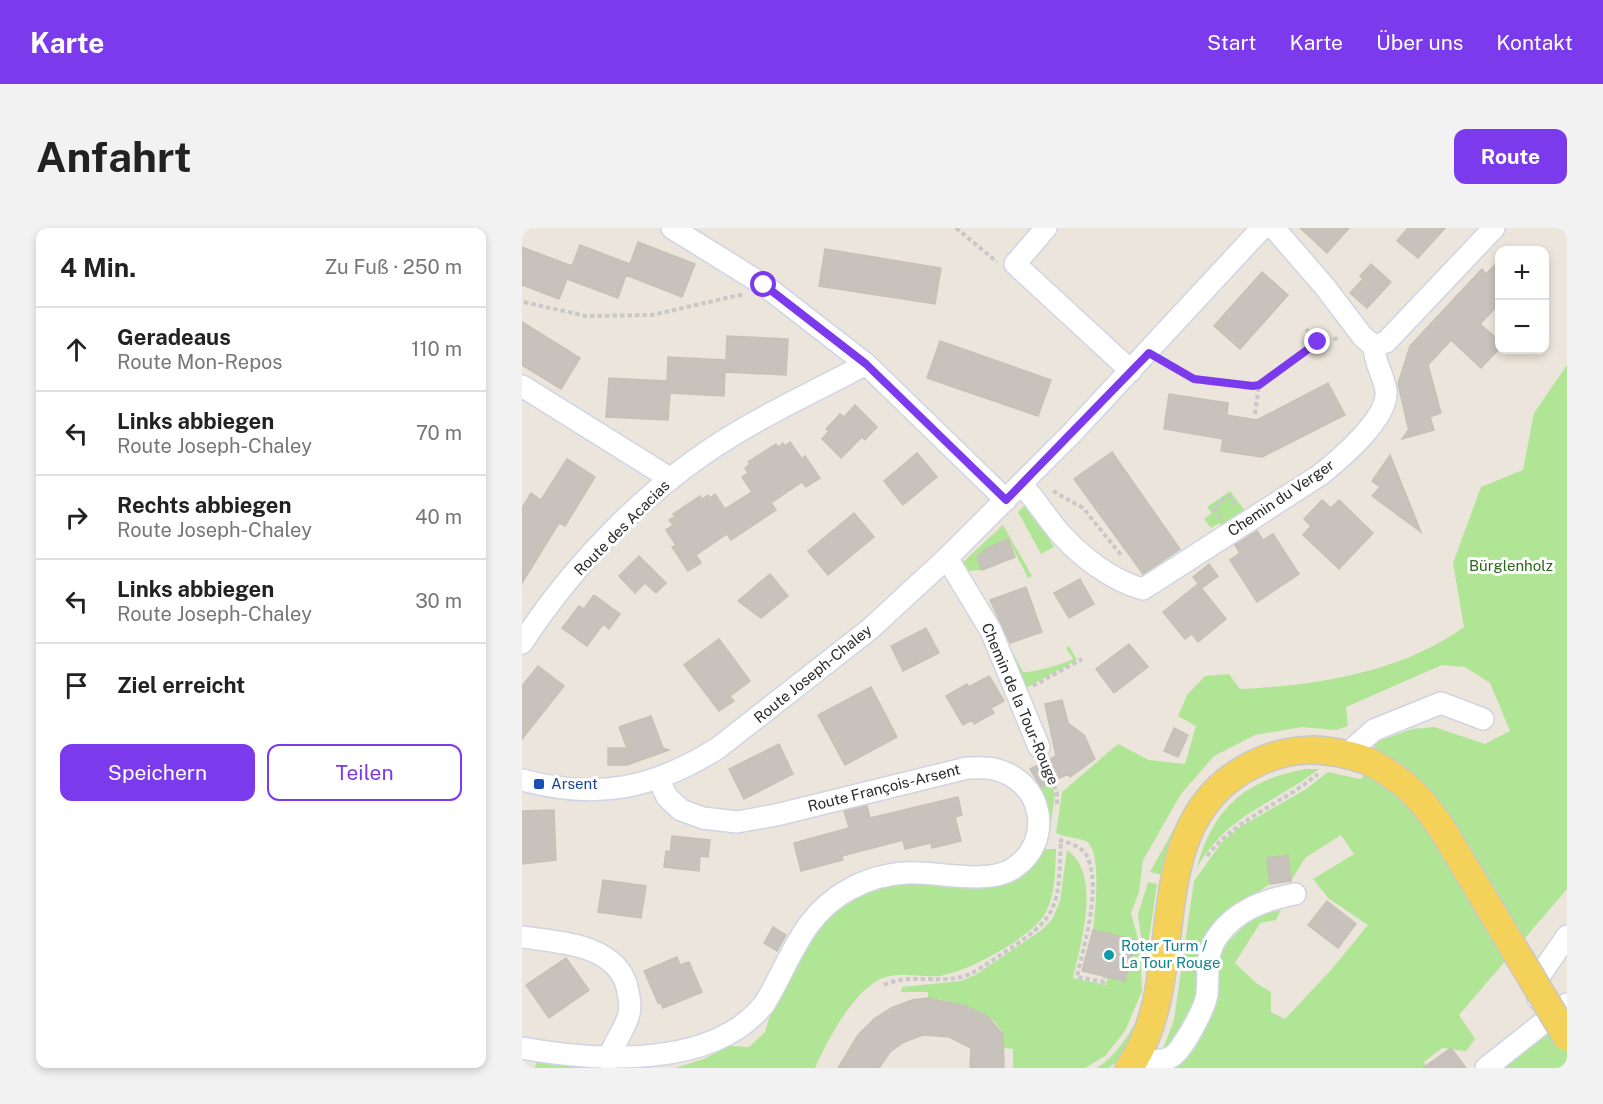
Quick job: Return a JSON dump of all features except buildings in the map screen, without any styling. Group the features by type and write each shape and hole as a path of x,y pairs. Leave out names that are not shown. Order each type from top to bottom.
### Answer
{"main road":[{"path":"1132,1064 1144,1047 1155,1014 1175,873 1186,835 1197,813 1216,790 1248,767 1276,753 1305,749 1349,756 1392,774 1419,796 1441,826 1557,1029"}],"street":[{"path":"672,228 764,285 866,364 1006,500"},
{"path":"1046,228 1015,264 1131,371"},
{"name":"Route Joseph-Chaley","path":"522,780 567,787 621,788 659,780 691,765 718,748 870,629 1006,500 1032,485 1131,371 1262,228"},
{"path":"1274,228 1368,341 1386,342 1494,228"},
{"name":"Chemin du Verger","path":"1032,485 1069,543 1099,567 1132,586 1143,589 1320,475 1342,457 1363,435 1380,411 1386,392 1368,341"},
{"name":"Route des Acacias","path":"522,643 587,558 671,479 732,435 866,364"},
{"path":"522,386 671,479"},
{"name":"Chemin de la Tour-Rouge","path":"947,558 991,631 1039,747"},
{"path":"1349,756 1374,730 1441,703 1483,719"},
{"name":"Route François-Arsent","path":"522,1048 639,1063 672,1062 702,1052 728,1039 749,1022 765,1004 806,926 827,903 876,876 908,873 971,877 1000,874 1012,870 1027,857 1036,843 1040,826 1040,814 1031,793 1015,778 994,768 967,768 737,822 703,818 681,810 668,796 659,780"},
{"path":"1132,1064 1172,1057 1183,1046 1207,997 1207,960 1216,937 1240,912 1272,898 1295,894"},
{"path":"1557,1029 1537,996 1540,975 1567,936"},
{"path":"522,937 591,950 613,963 625,980 631,1004 628,1017 616,1038 608,1060"},
{"path":"1486,1068 1557,1029 1567,1004"}],"path":[{"path":"956,228 1000,265 1005,258"},
{"path":"524,302 586,316 652,315 738,297 764,285"},
{"path":"1306,329 1318,342"},
{"path":"1149,353 1194,379 1259,385 1318,342 1328,338 1368,341"},
{"path":"1255,414 1259,385"},
{"path":"1032,485 1083,507 1121,555"},
{"path":"1040,681 1082,659"},
{"name":"Chemin de la Tour-Rouge","path":"1039,747 1057,793 1056,816"},
{"path":"1202,865 1220,839 1238,825 1303,786 1321,771 1349,756"},
{"path":"884,985 909,979 959,978 1032,934 1050,916 1060,888 1061,841 1078,848 1086,855 1090,869 1092,897 1089,922 1077,977 1104,982 1105,976"},
{"path":"987,954 995,958"}],"green space":[{"name":"Bürglenholz","path":"1567,365 1567,889 1459,1015 1475,1039 1466,1051 1442,1048 1424,1062 1427,1068 1163,1068 1181,1054 1215,1001 1213,968 1215,955 1255,915 1281,910 1276,920 1260,923 1235,963 1256,983 1271,992 1271,1012 1285,1019 1331,970 1368,925 1328,898 1313,879 1354,854 1341,835 1305,858 1291,881 1270,884 1216,920 1202,947 1200,995 1178,1043 1169,1052 1161,1054 1174,1020 1194,881 1222,842 1240,827 1306,789 1328,772 1360,779 1369,772 1394,783 1400,768 1380,756 1373,743 1412,729 1434,727 1485,744 1510,731 1490,683 1465,667 1442,665 1346,707 1348,726 1336,730 1302,727 1255,735 1214,756 1181,794 1143,860 1139,892 1131,913 1140,947 1142,991 1125,1031 1105,1056 1085,1068 1013,1068 1013,1049 1004,1048 1003,1034 990,1019 959,1004 928,998 928,992 901,992 902,987 961,981 977,974 1043,929 1053,918 1060,901 1067,850 1078,861 1084,875 1086,892 1084,928 1073,978 1106,985 1115,944 1093,930 1096,869 1092,848 1083,840 1056,833 1062,792 1118,744 1149,760 1185,764 1196,726 1178,716 1187,695 1205,676 1229,674 1240,689 1327,680 1386,666 1440,642 1464,627 1453,563 1481,487 1523,470 1534,413"},
{"path":"1230,491 1246,512 1223,528 1219,523 1211,528 1204,519 1212,513 1207,507"},
{"path":"1028,502 1054,547 1041,554 1018,512"},
{"path":"1003,525 1032,576 1028,578 1008,539 986,549 977,557 982,570 967,571 962,563"},
{"path":"1009,645 1023,672 1048,668 1073,659 1066,648 1069,646 1077,660 1024,689 1006,647"},
{"path":"1306,769 1319,769 1237,822 1222,835 1197,868 1212,829 1222,813 1235,800 1249,789 1265,781"},
{"path":"1050,782 1055,794 1050,831 1045,830 1046,805 1039,788"},
{"path":"1188,804 1171,839 1162,875 1150,872"},
{"path":"1042,849 1056,849 1052,897 1039,922 1014,942 964,969 938,976 890,976 872,984 852,1004 843,1017 815,1068 675,1068 704,1059 729,1046 749,1047 765,1032 776,995 810,930 857,891 910,879 965,884"},
{"path":"1148,882 1157,884 1147,952 1152,954 1148,986 1138,915"},
{"path":"1145,1005 1122,1056 1109,1068 1097,1068 1119,1048"},
{"path":"1567,1015 1567,1068 1498,1068"},
{"path":"538,1055 619,1068 535,1068"}],"place":[{"name":"Arsent","path":"539,784"},
{"name":"Roter Turm / La Tour Rouge","path":"1109,955"}],"route":[{"path":"764,285 866,364 1006,500 1149,353 1194,379 1253,386 1259,385 1318,342"}]}
